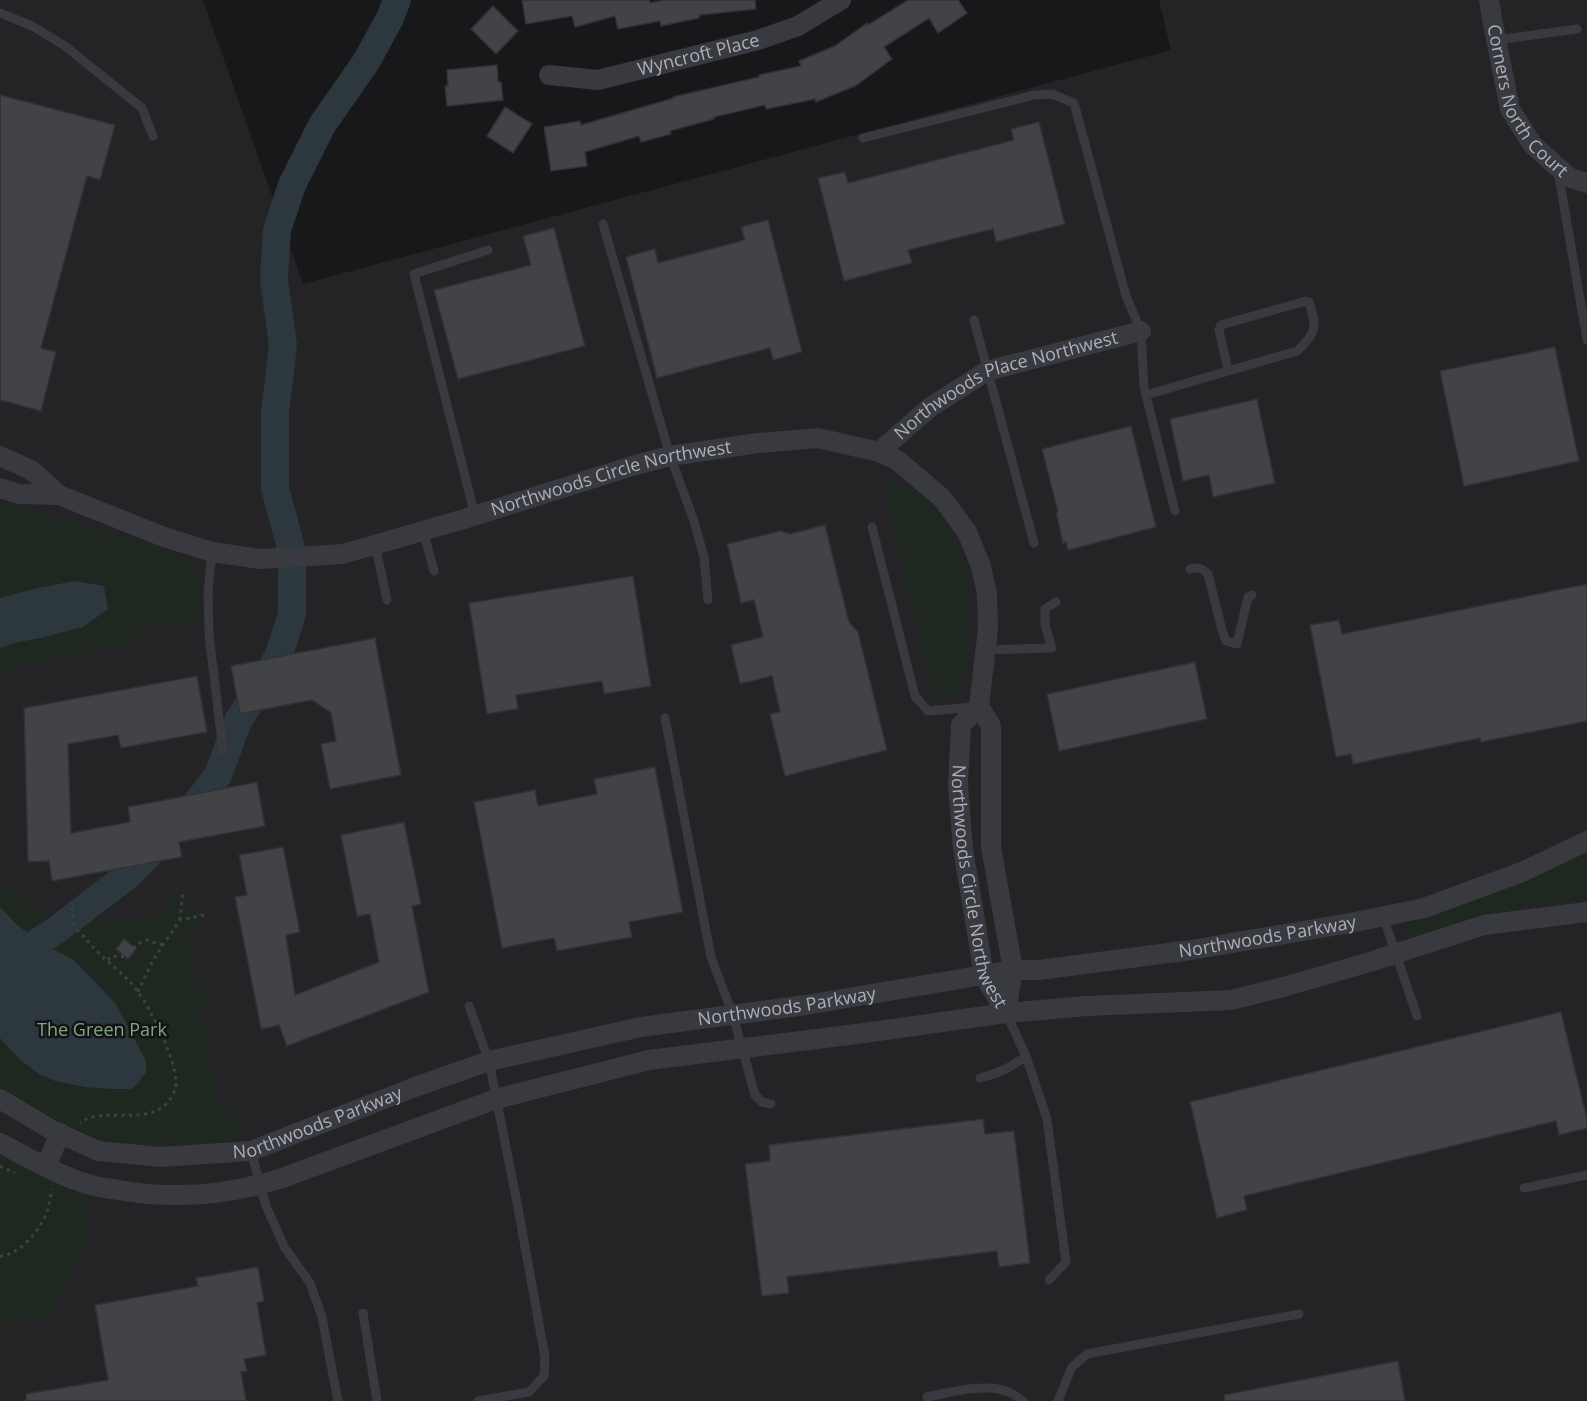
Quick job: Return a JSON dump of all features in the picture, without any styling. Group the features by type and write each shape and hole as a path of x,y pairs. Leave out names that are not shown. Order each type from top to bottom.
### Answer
{"street":[{"name":"Corners North Court","path":"1489,0 1510,109 1532,144 1570,178 1587,183"},
{"name":"Wyncroft Place","path":"549,75 598,80 758,40 798,26 839,1"},
{"name":"Northwoods Place Northwest","path":"879,452 928,408 987,371 1141,331"},
{"name":"Northwoods Circle Northwest","path":"0,456 31,470 59,495 164,537 212,552 261,559 343,554 670,456 758,443 818,438 879,452 897,460 942,498 967,532 981,566 987,594 988,629 979,706 961,725 958,784 963,849 984,975 1006,1012"},
{"name":"Northwoods Circle Northwest","path":"0,488 19,494 59,495"},
{"name":"Northwoods Circle Northwest","path":"979,706 991,726 991,847 1012,970 1006,1012"},
{"name":"Northwoods Parkway","path":"0,1099 67,1131 98,1151 161,1157 251,1151 415,1087 489,1061 641,1027 733,1015 1012,970 1040,970 1191,950 1350,924 1424,908 1511,876 1587,842"},
{"name":"Northwoods Parkway","path":"0,1143 46,1167 92,1185 142,1194 221,1193 260,1185 496,1099 648,1060 864,1033 1006,1012 1231,1000 1287,986 1485,925 1587,912"},
{"path":"46,1167 67,1131"}],"lane":[{"path":"0,14 32,26 73,52 142,108 153,136"},
{"path":"1496,40 1577,29"},
{"path":"863,138 1034,95 1052,94 1074,103 1126,296 1141,331 1144,387 1174,511"},
{"path":"1557,166 1587,340"},
{"path":"603,224 670,456 693,518 704,557 708,600"},
{"path":"475,516 414,274 488,250"},
{"path":"1146,395 1297,351 1311,339 1315,321 1309,302 1221,325 1219,330 1228,370"},
{"path":"974,320 1034,543"},
{"path":"872,527 915,696 928,711 979,706"},
{"path":"423,531 434,571"},
{"path":"375,544 387,600"},
{"path":"212,552 208,591 209,636 223,750"},
{"path":"1190,569 1197,567 1208,574 1226,641 1238,644 1246,604 1248,597 1252,595"},
{"path":"986,650 1052,648 1046,625 1045,609 1056,602"},
{"path":"665,718 711,957 733,1015 755,1095 762,1102 771,1104"},
{"path":"1383,916 1418,1016"},
{"path":"469,1006 489,1061 545,1357 544,1377 529,1392 478,1401"},
{"path":"1006,1012 1026,1056 1047,1119 1066,1262 1049,1280"},
{"path":"980,1078 1000,1072 1026,1056"},
{"path":"251,1151 266,1206 285,1248 310,1283 322,1317 338,1401"},
{"path":"1524,1188 1587,1175"},
{"path":"363,1313 377,1401"},
{"path":"1058,1401 1072,1367 1087,1354 1299,1314"},
{"path":"927,1397 962,1389 992,1389 1010,1393 1023,1401"}],"path":[{"path":"138,992 146,973 180,920 183,890"},
{"path":"67,1131 81,1121 97,1116 137,1115 156,1111 171,1099 174,1092 175,1075 167,1048 138,992 75,927 72,908"},
{"path":"180,920 204,915"},
{"path":"107,961 111,956 126,955 142,941 153,941 163,945"},
{"path":"0,1256 7,1255 22,1246 35,1233 46,1215 52,1190"}],"shaded area":[{"path":"0,0 203,0 303,284 1171,50 1159,0 1587,0 1587,1401 0,1401"},
{"path":"74,581 104,586 108,609 83,627 0,648 0,598"},
{"path":"0,907 18,926 74,960 116,1004 146,1061 146,1072 131,1089 85,1087 55,1081 39,1074 18,1058 0,1038"}],"green space":[{"path":"896,481 918,492 944,521 964,561 971,630 959,694 953,699 943,700 933,691 886,497 886,485"},
{"path":"0,500 174,552 194,566 198,581 195,628 186,632 185,619 140,627 139,641 134,643 18,667 0,681"},
{"path":"1587,850 1587,898 1548,902 1485,915 1424,935 1410,935 1404,929 1403,922"},
{"name":"The Green Park","path":"0,881 49,916 64,918 93,914 96,916 97,926 168,913 166,900 169,897 188,901 194,910 198,930 186,934 198,989 212,989 213,999 200,1004 219,1106 235,1106 241,1141 214,1146 160,1148 134,1146 108,1140 57,1121 21,1100 0,1084"},
{"path":"0,1143 92,1185 88,1241 45,1321 0,1324"}],"building":[{"path":"522,0 649,0 650,3 664,0 755,0 756,9 699,15 699,18 661,26 660,21 618,29 615,16 575,27 572,16 526,24"},
{"path":"908,0 958,0 967,13 938,33 929,18 884,47 892,59 855,86 816,102 815,99 766,109 765,105 714,117 714,119 670,131 671,134 641,142 639,136 585,152 587,166 551,171 544,127 580,121 581,125 673,97 801,66 799,61 835,46 867,23 868,25"},
{"path":"493,6 518,31 496,54 471,29"},
{"path":"497,65 498,82 501,82 503,100 447,106 445,86 448,86 447,70"},
{"path":"0,95 115,125 100,180 87,176 41,348 56,352 41,411 0,400"},
{"path":"505,107 532,124 513,153 487,136"},
{"path":"1039,122 1065,224 996,242 993,229 908,250 912,263 844,281 818,178 845,172 848,183 1014,140 1011,129"},
{"path":"768,220 802,352 773,360 770,348 657,378 626,257 655,249 658,263 745,240 741,227"},
{"path":"554,228 585,346 458,379 434,290 531,265 523,236"},
{"path":"1555,347 1579,461 1464,486 1440,371"},
{"path":"1257,399 1275,483 1213,497 1209,475 1183,481 1170,419"},
{"path":"1131,426 1156,527 1068,550 1066,542 1063,543 1056,513 1058,512 1042,449"},
{"path":"825,525 849,622 858,632 887,750 785,776 770,714 780,712 772,676 740,684 731,645 763,637 754,600 741,603 727,544 780,531 790,534"},
{"path":"633,576 651,686 604,694 602,681 516,695 518,709 487,714 469,603"},
{"path":"1587,584 1587,721 1481,742 1480,738 1353,764 1351,754 1336,757 1310,625 1339,620 1342,634"},
{"path":"375,638 401,775 330,789 321,744 336,741 331,713 312,700 240,714 231,666"},
{"path":"1195,662 1207,719 1059,751 1047,694"},
{"path":"197,676 207,732 121,748 118,735 68,744 71,833 130,822 128,807 257,782 265,826 179,842 182,857 52,881 49,861 28,862 24,708"},
{"path":"655,767 683,912 629,922 632,937 557,951 554,938 502,948 474,802 535,790 538,806 597,794 594,779"},
{"path":"404,822 421,904 412,906 429,992 287,1046 279,1025 261,1029 235,897 247,895 239,855 283,847 300,932 286,935 295,995 379,962 370,914 357,916 341,835"},
{"path":"124,939 136,949 128,959 116,949"},
{"path":"1561,1012 1587,1119 1587,1128 1559,1135 1556,1121 1244,1196 1247,1210 1217,1218 1190,1102"},
{"path":"983,1119 985,1134 1014,1131 1030,1263 999,1267 997,1251 787,1277 789,1293 762,1296 745,1164 770,1161 769,1145"},
{"path":"258,1267 264,1301 257,1303 266,1355 244,1359 247,1371 241,1372 246,1401 26,1401 26,1394 108,1380 95,1305 198,1286 196,1278"},
{"path":"1398,1361 1405,1401 1225,1401 1224,1395"}],"waterway":[{"path":"39,941 127,876 183,821 218,775 238,721 278,657 292,614 292,552 275,488 275,413 283,345 274,280 277,230 292,185 322,125 366,62 397,0"}]}
